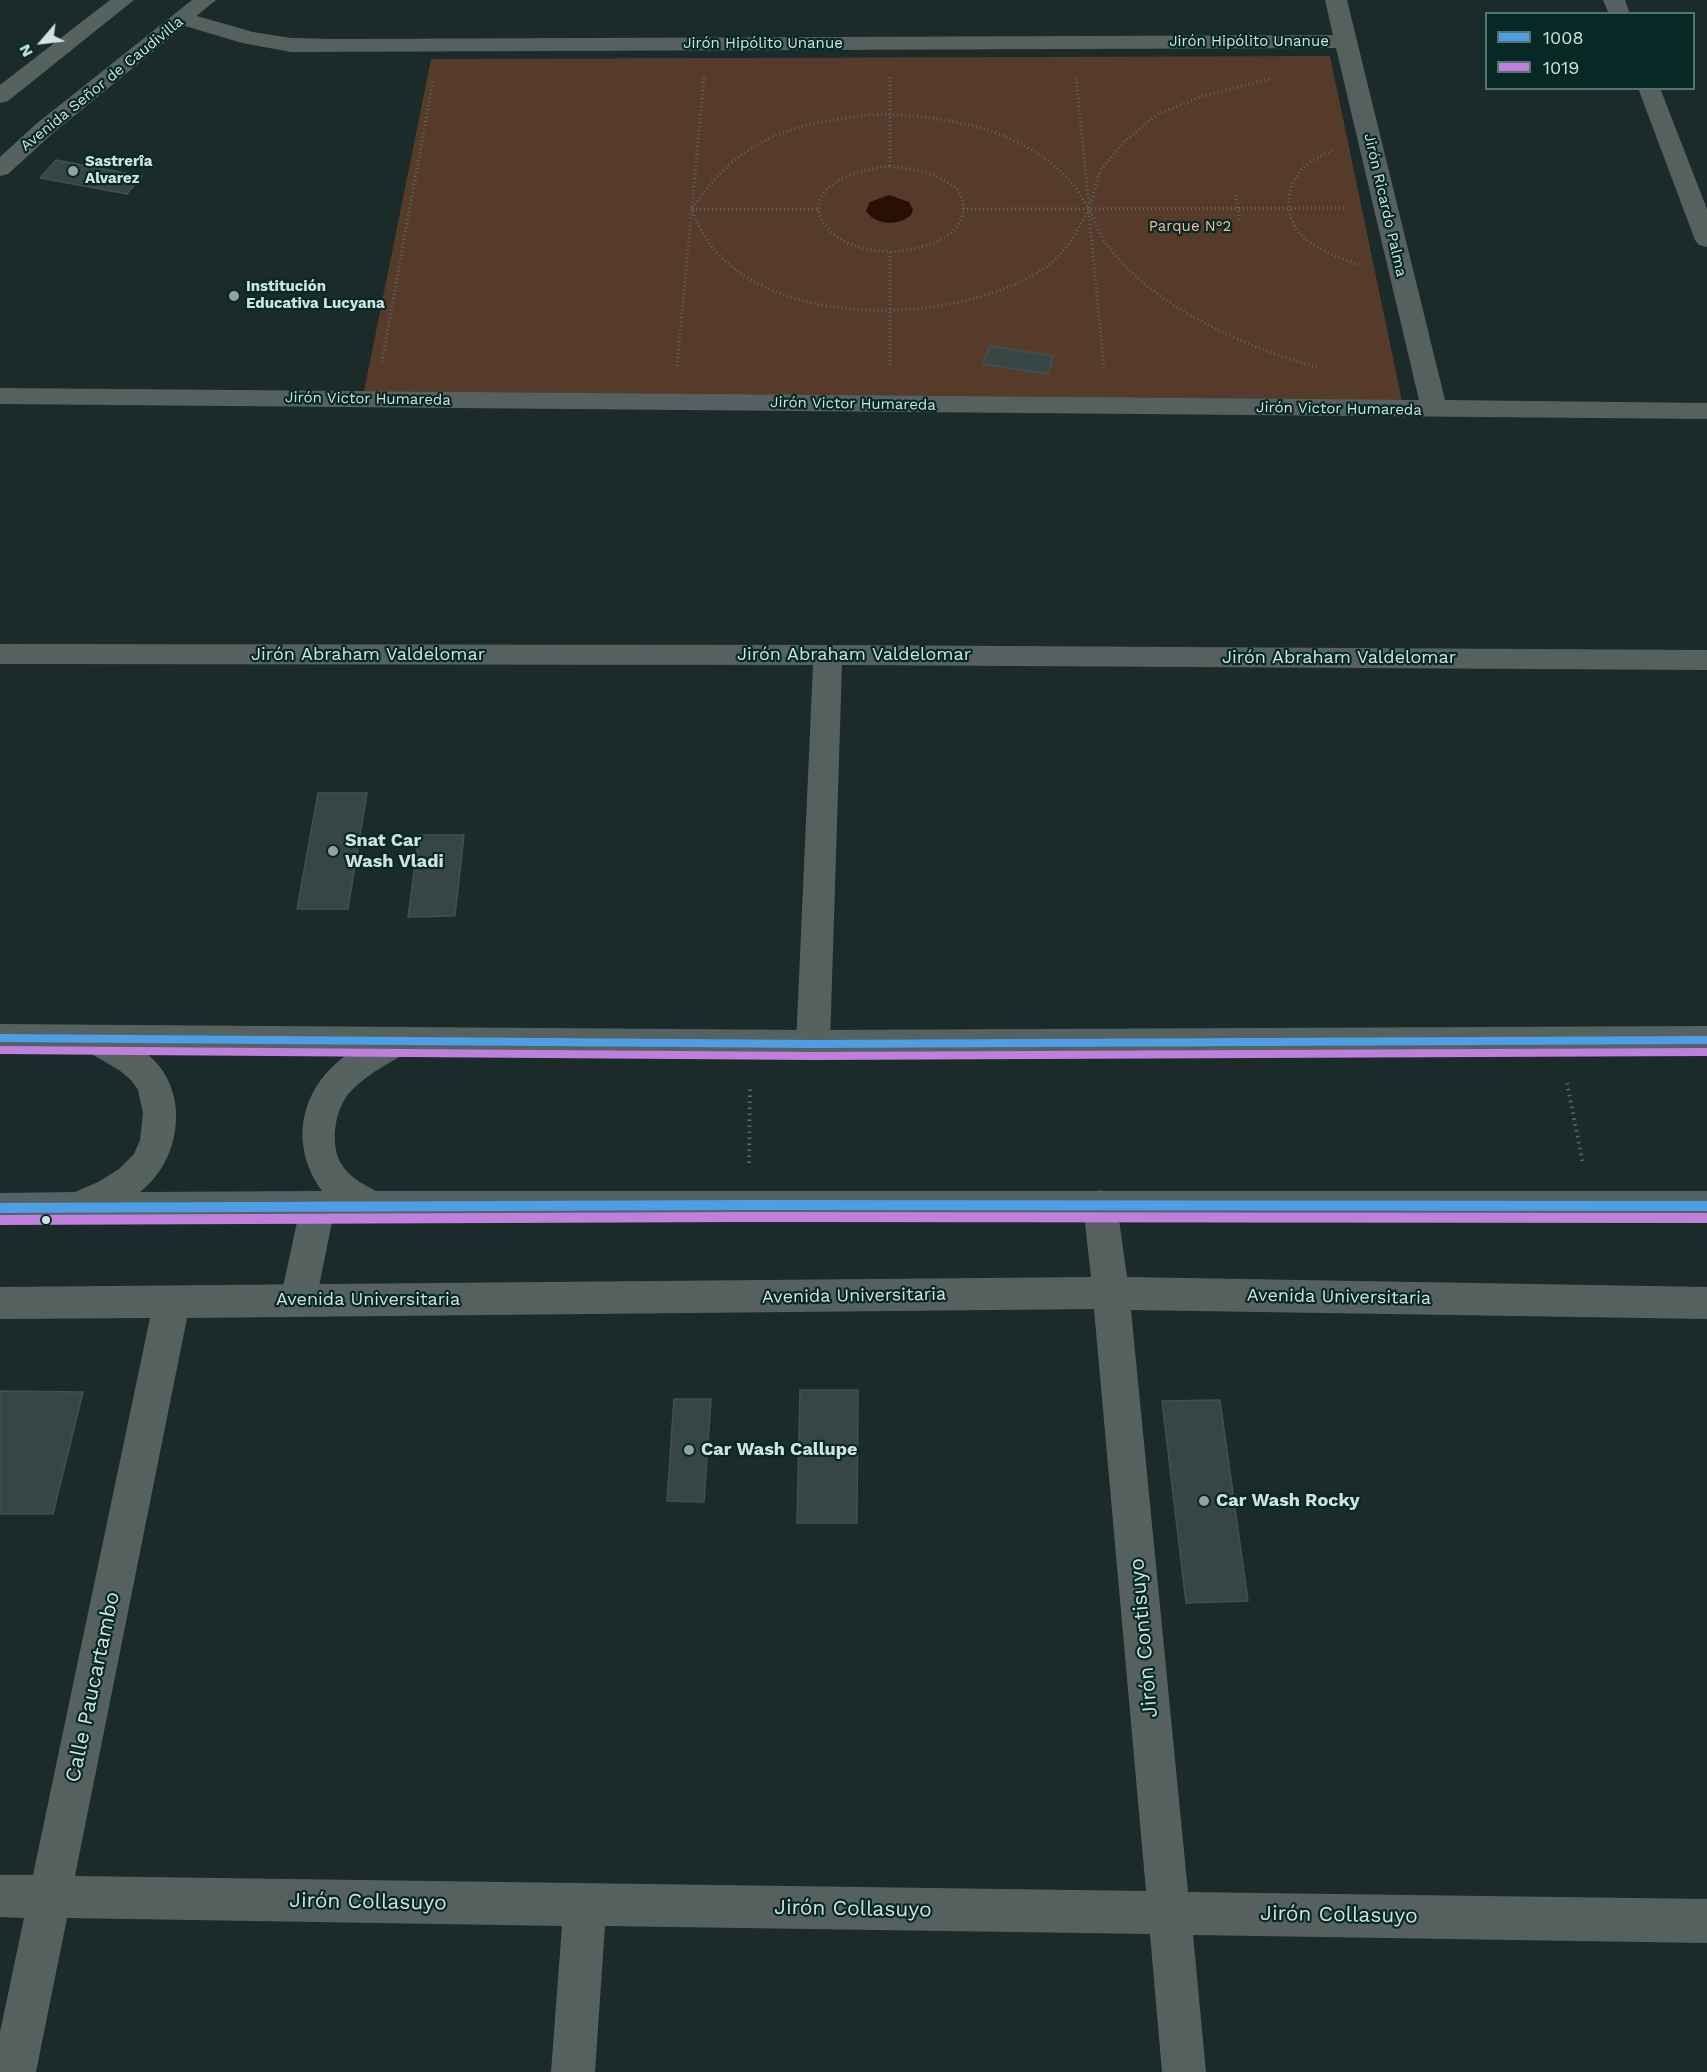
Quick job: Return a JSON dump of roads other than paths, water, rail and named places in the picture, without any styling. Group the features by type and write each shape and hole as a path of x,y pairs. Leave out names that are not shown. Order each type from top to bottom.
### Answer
{"main road":[{"path":"0,96 123,0"},
{"name":"Avenida Señor de Caudivilla","path":"0,170 44,129 205,0"},
{"path":"1623,1041 1707,1017"},
{"path":"0,1038 813,1044 1707,1040"},
{"path":"74,1210 110,1193 138,1173 153,1150 161,1124 159,1096 147,1076 133,1061 91,1038"},
{"path":"370,1206 336,1184 323,1163 318,1140 321,1113 334,1087 358,1065 397,1042"},
{"path":"0,1208 74,1210 318,1206 749,1205 1707,1206"},
{"path":"298,1301 318,1206"}],"street":[{"name":"Jirón Ricardo Palma","path":"1336,0 1434,410"},
{"name":"Jirón Hipólito Unanue","path":"183,18 250,38 291,45 1346,41"},
{"path":"1649,90 1707,240"},
{"name":"Jirón Victor Humareda","path":"0,396 1707,411"},
{"name":"Jirón Abraham Valdelomar","path":"0,654 828,655 1707,660"},
{"path":"813,1044 828,655"},
{"name":"Jirón Contisuyo","path":"1100,1205 1111,1293 1184,2072"},
{"name":"Avenida Universitaria","path":"0,1303 1111,1293 1707,1303"},
{"name":"Calle Paucartambo","path":"14,2072 172,1301"},
{"name":"Jirón Collasuyo","path":"0,1896 1707,1921"},
{"path":"573,2072 585,1905"}],"place":[{"name":"Sastrerîa Alvarez","path":"73,171"},
{"name":"Institución Educativa Lucyana","path":"234,296"},
{"name":"Snat Car Wash Vladi","path":"333,851"},
{"name":"Car Wash Callupe","path":"689,1450"},
{"name":"Car Wash Rocky","path":"1204,1501"}],"park label":[{"name":"Parque N°2","path":"1190,227"}]}
